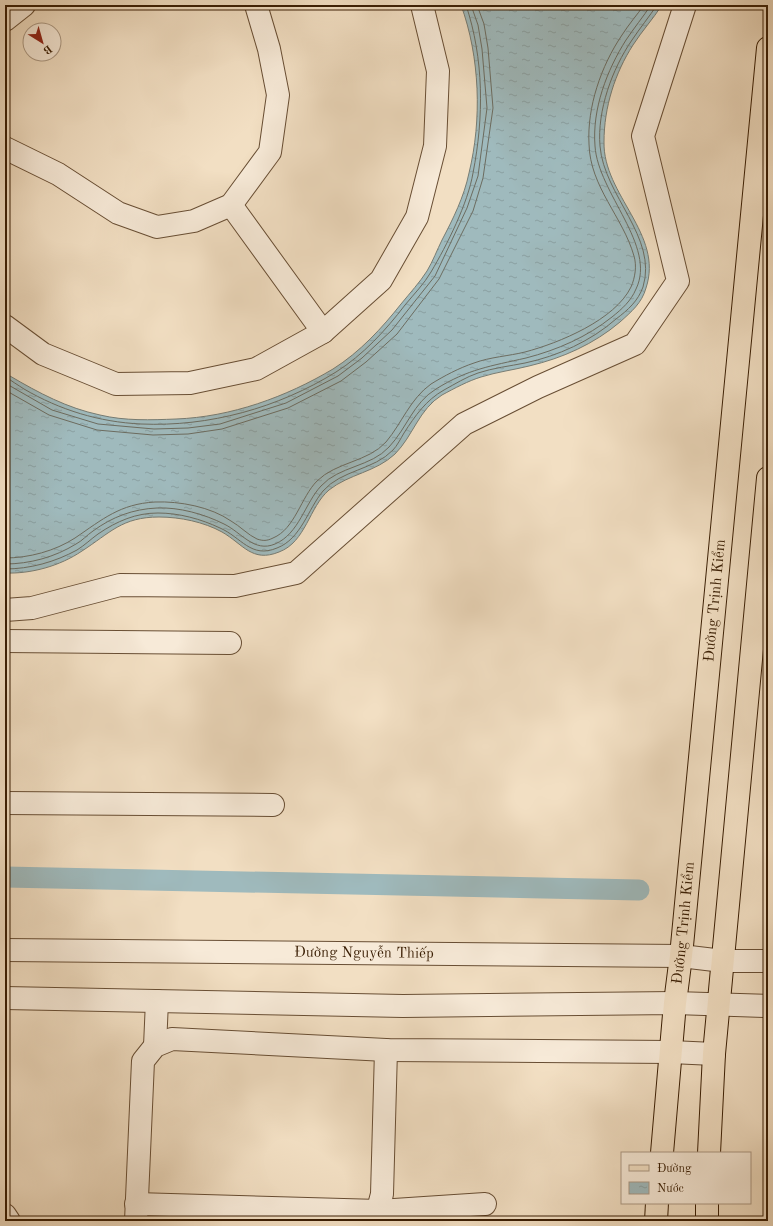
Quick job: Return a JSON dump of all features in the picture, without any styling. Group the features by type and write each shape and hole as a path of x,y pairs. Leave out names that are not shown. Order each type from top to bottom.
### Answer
{"main road":[{"name":"Đường Trịnh Kiểm","path":"662,1152 675,1003 681,956 768,48"},
{"path":"709,1152 714,1054 768,478"},
{"path":"656,1221 658,1204"},
{"path":"707,1204 707,1221"}],"street":[{"path":"5,20 24,5"},
{"path":"5,148 58,174 118,213 157,227 194,221 231,205 270,152 278,95 269,49 256,5"},
{"path":"5,326 43,354 116,384 190,383 256,370 323,332 381,280 417,217 435,146 438,71 422,5"},
{"path":"5,610 32,608 120,585 235,586 296,573 464,424 538,387 635,344 678,281 643,136 686,5"},
{"path":"231,205 323,332"},
{"path":"5,641 230,643"},
{"path":"5,803 272,805"},
{"name":"Đường Nguyễn Thiếp","path":"5,950 681,956 723,961 768,961"},
{"path":"5,998 403,1006 675,1003 768,1006"},
{"path":"155,1046 157,1001"},
{"path":"485,1204 377,1216 136,1213 143,1061 155,1046 172,1039 386,1050 671,1052 714,1054"},
{"path":"377,1216 382,1194 386,1050"},
{"path":"5,1215 9,1221"}],"water":[{"path":"461,5 662,5 633,45 621,67 608,103 606,116 604,142 606,161 613,180 640,232 647,250 649,268 646,288 636,307 610,330 578,349 542,363 476,379 442,395 427,408 401,447 388,460 345,480 329,490 322,497 295,540 288,547 279,552 270,555 255,554 248,551 222,532 208,525 183,519 159,517 135,520 117,527 82,551 55,565 25,572 5,573 5,371 10,376 54,399 88,412 109,417 138,420 176,419 237,410 277,397 315,379 343,362 370,339 418,283 429,267 458,208 467,182 473,153 476,132 477,89 472,46"}],"waterway":[{"path":"5,877 639,890"}]}
